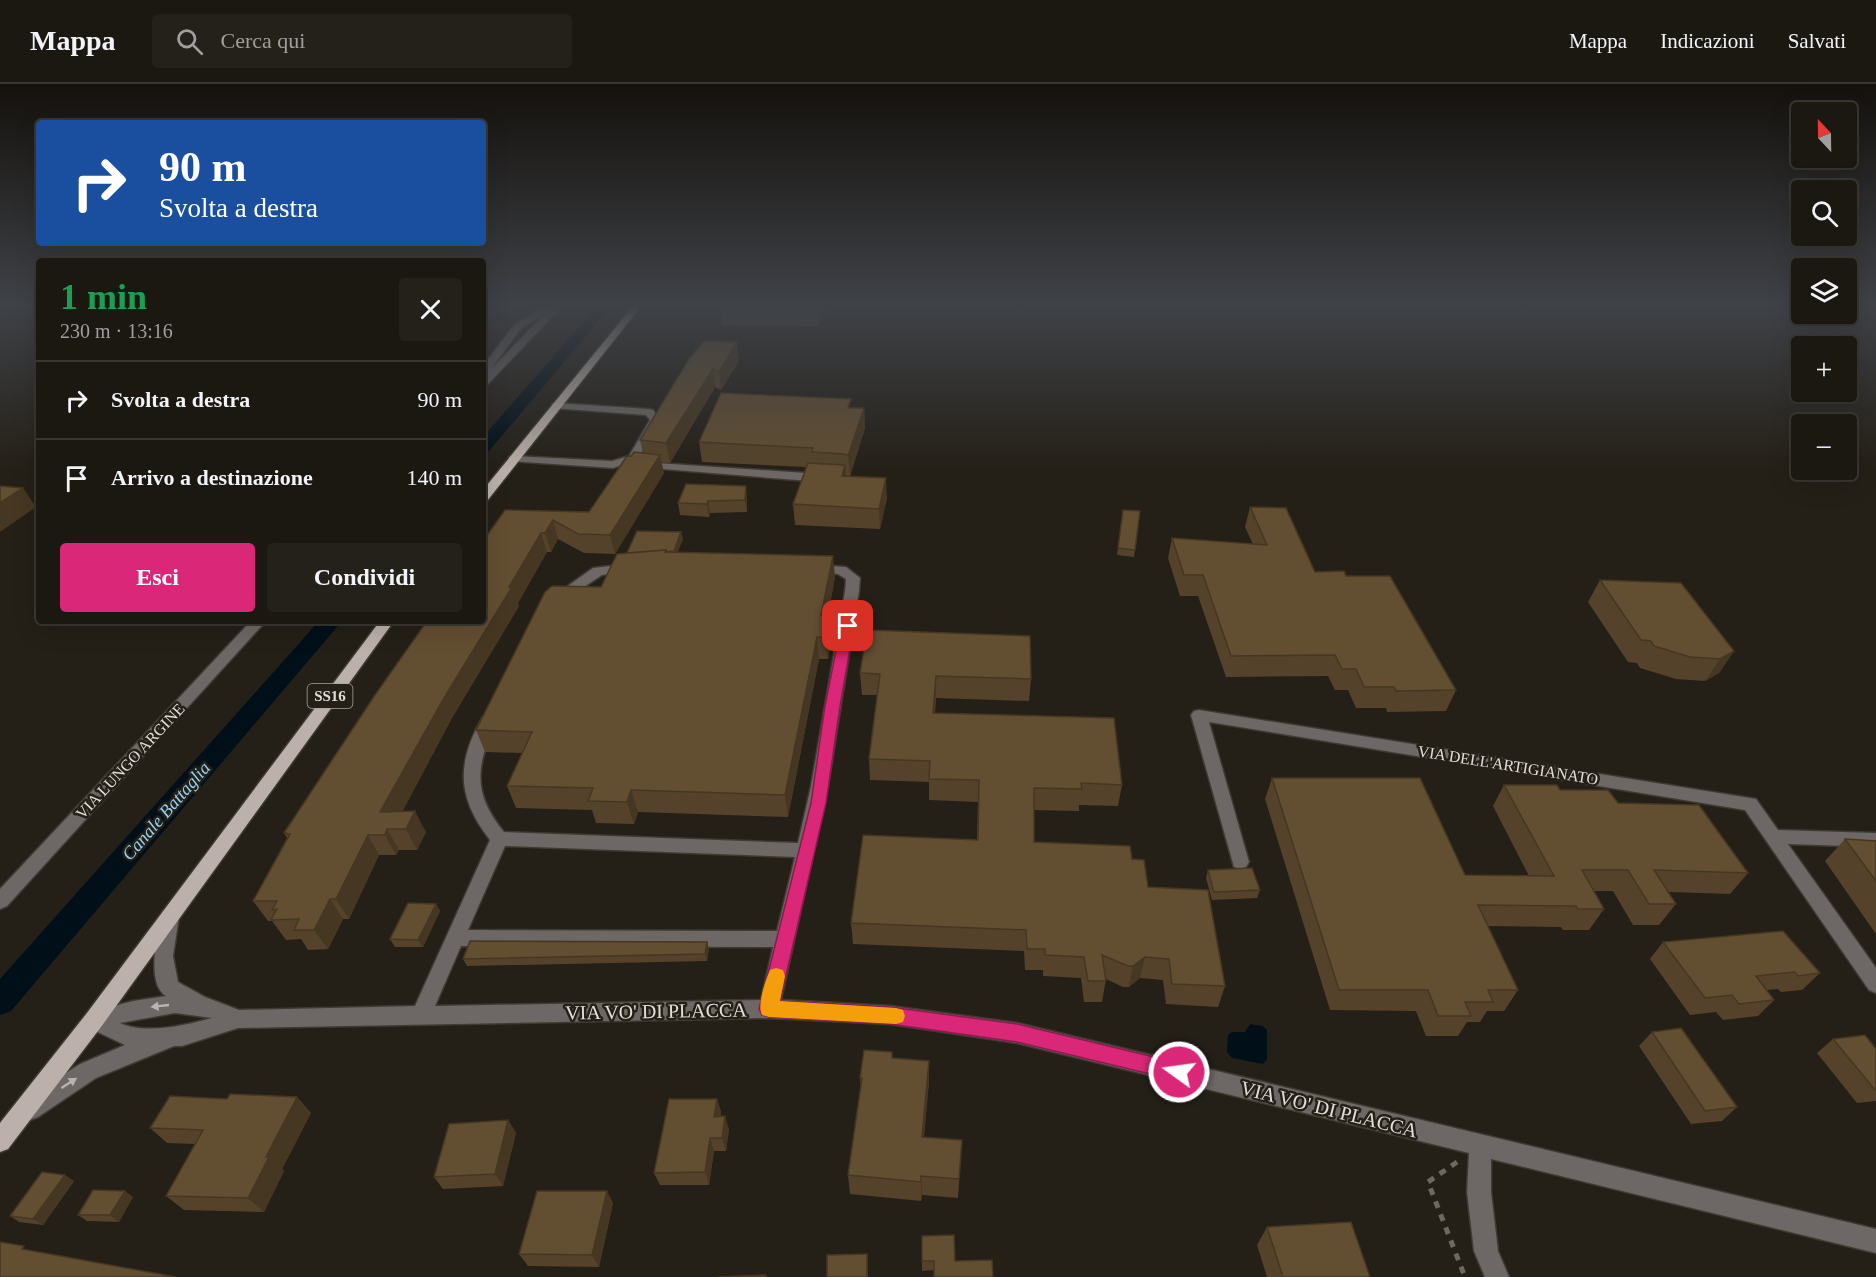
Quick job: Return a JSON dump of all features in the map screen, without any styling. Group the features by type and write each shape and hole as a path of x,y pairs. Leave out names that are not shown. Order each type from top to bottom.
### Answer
{"main road":[{"path":"486,494 593,361"},
{"name":"SS16","path":"0,1141 94,1020 385,624"}],"street":[{"path":"486,380 505,361"},
{"path":"513,459 613,465 633,458 655,420 649,412 556,406"},
{"path":"624,461 651,467 834,479"},
{"path":"544,610 565,592 598,571 639,567"},
{"path":"769,1009 805,850 819,803 839,669 852,605 853,579 841,570 806,569"},
{"name":"VIA LUNGO ARGINE","path":"0,901 256,624"},
{"path":"497,704 476,746 469,779 475,802 487,825 500,839 805,850"},
{"name":"VIA DELL'ARTIGIANATO","path":"1240,862 1199,715 1750,804 1876,984"},
{"path":"1773,837 1876,840"},
{"path":"421,1015 500,839"},
{"name":"VIA VO' DI PLACCA","path":"170,916 163,956 169,987 201,1005 238,1018"},
{"path":"455,938 785,939"},
{"name":"VIA VO' DI PLACCA","path":"94,1020 166,1005 201,1005"},
{"name":"VIA VO' DI PLACCA","path":"20,1115 88,1071 137,1050 238,1018 769,1009 890,1015 1017,1033 1876,1240"},
{"name":"VIA VO' DI PLACCA","path":"94,1020 129,1036 182,1036"},
{"path":"1480,1145 1479,1192 1486,1251 1497,1277"}],"path":[{"path":"1466,1277 1428,1182 1480,1145"}],"shaded area":[{"path":"1250,1024 1262,1026 1267,1030 1267,1059 1263,1064 1232,1058 1227,1052 1228,1035 1232,1032 1245,1032"}],"building":[{"path":"688,361 726,361 719,372 713,369 666,443 640,440"},
{"path":"721,393 851,399 848,408 864,408 848,456 812,452 813,448 699,442"},
{"path":"634,452 660,455 610,535 578,534 553,520 545,533 541,533 509,587 512,587 444,698 380,812 415,811 406,829 387,829 385,835 368,835 336,899 330,899 314,930 294,930 299,919 271,920 277,909 272,910 277,901 253,901 290,834 284,833 425,624 486,624 486,537 505,510 589,512 627,456 631,456"},
{"path":"808,463 845,465 842,476 886,478 879,509 793,504"},
{"path":"686,484 746,486 745,500 708,501 707,504 678,503"},
{"path":"0,486 23,488 0,503"},
{"path":"1250,507 1286,508 1315,572 1344,571 1346,576 1390,576 1456,690 1396,691 1394,687 1364,687 1356,669 1342,669 1335,655 1231,656 1203,575 1184,575 1172,538 1267,545"},
{"path":"1123,510 1140,511 1135,550 1118,548"},
{"path":"637,531 681,532 674,551 627,553"},
{"path":"666,550 665,552 833,556 821,615 830,615 826,638 817,637 785,795 631,790 627,802 588,801 593,788 507,786 532,732 476,730 545,592 552,586 601,587 617,554"},
{"path":"1600,580 1681,583 1734,651 1720,659 1690,657 1654,646 1651,641 1641,640"},
{"path":"867,630 1030,636 1031,679 936,676 933,713 1114,718 1122,785 1081,783 1082,789 1034,788 1034,842 1130,846 1132,859 1144,860 1148,887 1208,890 1225,986 1172,984 1169,959 1145,957 1133,966 1128,966 1102,955 1106,981 1088,981 1084,957 1045,955 1045,949 1027,949 1026,930 851,923 863,835 978,840 979,780 929,779 930,761 869,759 880,674 860,673"},
{"path":"1272,778 1420,778 1465,875 1554,876 1504,785 1557,785 1560,790 1608,790 1618,803 1699,805 1748,873 1654,870 1676,904 1649,904 1628,870 1582,870 1604,909 1578,909 1576,906 1478,905 1518,990 1488,990 1493,1002 1465,1002 1471,1016 1438,1016 1428,990 1339,990"},
{"path":"1845,839 1876,841 1876,881"},
{"path":"1252,868 1260,890 1214,892 1208,870"},
{"path":"408,903 436,904 418,940 390,939"},
{"path":"1783,931 1820,973 1798,976 1795,972 1756,976 1774,1000 1739,1004 1732,995 1705,998 1663,942"},
{"path":"470,941 707,942 705,954 463,959"},
{"path":"1681,1028 1737,1107 1705,1111 1652,1032"},
{"path":"1865,1035 1876,1049 1875,1090 1833,1039"},
{"path":"864,1050 892,1052 892,1058 929,1061 922,1137 962,1140 959,1179 921,1176 921,1182 848,1175"},
{"path":"230,1094 297,1097 248,1198 166,1196 203,1130 150,1128 170,1096 227,1099"},
{"path":"669,1099 717,1099 714,1117 725,1116 722,1138 710,1138 705,1172 654,1173"},
{"path":"508,1120 495,1174 434,1177 449,1124"},
{"path":"42,1172 65,1175 33,1219 10,1216"},
{"path":"93,1190 125,1191 110,1215 78,1215"},
{"path":"537,1191 607,1191 592,1255 519,1254"},
{"path":"1351,1222 1370,1277 1283,1277 1267,1227"},
{"path":"954,1235 955,1261 992,1260 993,1277 934,1277 934,1261 922,1261 922,1236"},
{"path":"0,1242 24,1246 22,1249 176,1277 0,1277"},
{"path":"867,1254 867,1277 827,1277 827,1255"},
{"path":"766,1275 766,1277 718,1277"}],"waterway":[{"name":"Canale Battaglia","path":"486,444 557,361"},
{"name":"Canale Battaglia","path":"0,1001 328,624"}],"slow traffic":[{"path":"776,976 769,1009 896,1016"}],"route":[{"path":"848,626 832,706 819,803 805,850 769,1009 890,1015 1017,1033 1179,1072"}]}
